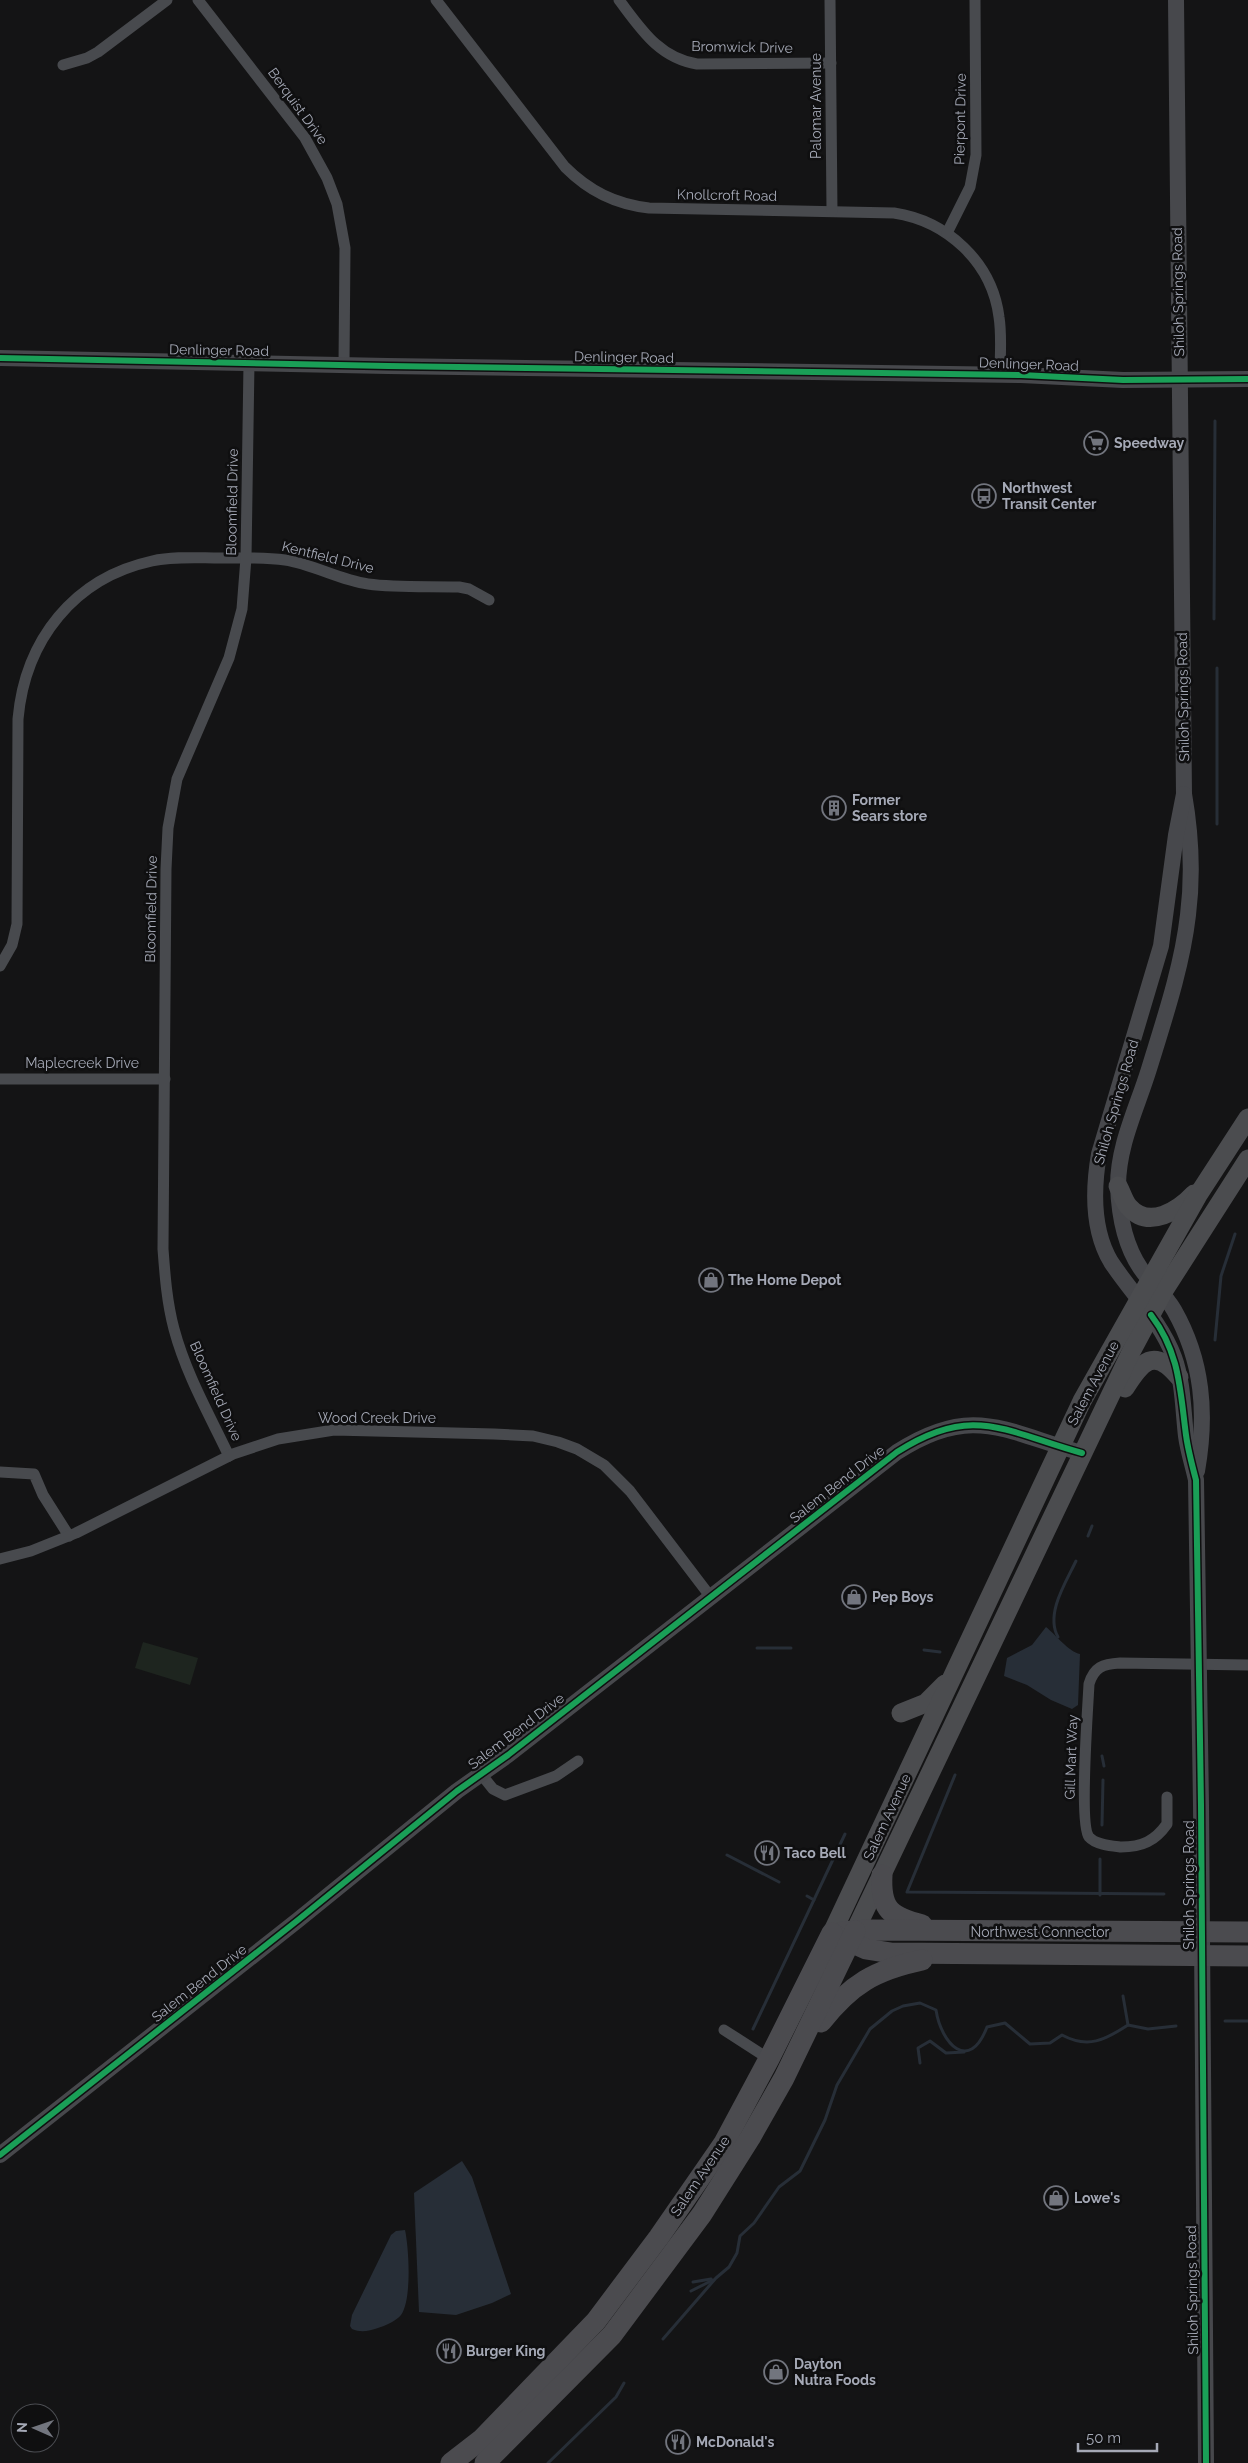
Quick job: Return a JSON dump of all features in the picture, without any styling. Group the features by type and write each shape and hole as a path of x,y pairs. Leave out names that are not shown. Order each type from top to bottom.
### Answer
{"highway":[{"path":"882,1875 881,1890 887,1910 908,1921 947,1931"},
{"name":"Northwest Connector","path":"846,1935 947,1931 1248,1932"},
{"path":"846,1935 866,1948 891,1953 955,1954"},
{"name":"Salem Avenue","path":"451,2463 482,2439 596,2321 686,2198 724,2142 770,2059 846,1935"},
{"name":"Salem Avenue","path":"485,2463 516,2434 612,2335 702,2214 750,2138 784,2078 846,1935"},
{"path":"784,2078 820,2023 839,1999 854,1986 883,1971 955,1954"},
{"name":"Northwest Connector","path":"955,1954 1248,1956"},
{"path":"612,2335 615,2315 650,2268 686,2198"},
{"path":"516,2434 530,2405 588,2341 596,2321"}],"main road":[{"name":"Salem Avenue","path":"846,1935 953,1676 1060,1447 1149,1278 1248,1118"},
{"name":"Salem Avenue","path":"846,1935 882,1875 1082,1453 1151,1315 1163,1292 1248,1158"},
{"path":"1118,1186 1129,1207 1147,1216 1159,1217 1170,1213 1186,1202 1212,1174"},
{"path":"1102,1412 1124,1390 1138,1368 1148,1360 1155,1359 1168,1364 1179,1376"},
{"path":"901,1713 926,1703 953,1676"}],"street":[{"path":"63,65 87,58 98,52 167,0"},
{"name":"Berquist Drive","path":"198,0 305,138 327,178 337,204 346,248 344,364"},
{"name":"Knollcroft Road","path":"436,0 565,167 577,179 603,196 633,206 649,208 902,214 917,218 947,233 974,258 991,286 999,315 1000,375"},
{"name":"Bromwick Drive","path":"619,0 651,42 664,52 686,62 697,64 831,63"},
{"name":"Palomar Avenue","path":"830,0 832,211"},
{"name":"Pierpont Drive","path":"947,233 970,187 976,155 975,0"},
{"name":"Shiloh Springs Road","path":"1176,0 1184,794 1190,831 1188,915 1179,961 1156,1044 1124,1140 1119,1164 1118,1186 1124,1228 1141,1269 1163,1292 1188,1338 1196,1360 1202,1389 1203,1438 1196,1480 1206,2463"},
{"name":"Denlinger Road","path":"0,358 1000,375 1179,380 1248,379"},
{"name":"Bloomfield Drive","path":"230,1456 185,1363 169,1306 163,1249 166,869 168,828 172,799 188,749 235,640 245,590 249,363"},
{"name":"Kentfield Drive","path":"0,966 12,945 16,924 19,701 32,657 42,639 62,611 79,596 113,573 154,560 246,558 298,562 368,584 459,587 469,589 489,600"},
{"name":"Shiloh Springs Road","path":"1184,794 1176,835 1161,946 1109,1121 1095,1180 1095,1201 1103,1242 1111,1261 1163,1331 1175,1358 1179,1376 1186,1438 1196,1480"},
{"name":"Maplecreek Drive","path":"0,1078 165,1079"},
{"name":"Salem Bend Drive","path":"0,2155 298,1920 457,1791 710,1596 780,1545 843,1492 918,1438 938,1430 961,1425 984,1425 1023,1434 1082,1453"},
{"name":"Wood Creek Drive","path":"0,1560 31,1551 69,1536 230,1456 278,1439 334,1430 514,1435 533,1436 558,1442 591,1456 616,1476 710,1596"},
{"path":"0,1472 34,1474 43,1495 69,1536"},
{"name":"Gill Mart Way","path":"1167,1797 1166,1824 1150,1842 1133,1847 1116,1846 1102,1844 1089,1837 1086,1832 1084,1807 1089,1684 1092,1673 1107,1664 1199,1665"},
{"path":"1199,1665 1248,1665"},
{"path":"481,1774 493,1789 505,1795 556,1776 578,1761"},
{"path":"724,2030 770,2059"}],"shaded area":[{"path":"1046,1627 1067,1647 1080,1654 1078,1705 1072,1709 1051,1700 1027,1685 1004,1676 1007,1658 1032,1645"},
{"path":"143,1642 198,1658 190,1685 135,1668"},
{"path":"462,2161 472,2177 511,2294 492,2303 456,2315 419,2312 414,2193"},
{"path":"405,2230 408,2249 408,2286 407,2298 401,2315 384,2326 368,2331 352,2329 350,2326 352,2315 391,2235 396,2231"}],"waterway":[{"path":"1214,619 1215,421"},
{"path":"1217,668 1217,824"},
{"path":"1215,1340 1221,1276 1235,1234"},
{"path":"1088,1536 1092,1526"},
{"path":"1058,1637 1055,1628 1055,1608 1062,1588 1076,1561"},
{"path":"757,1648 791,1648"},
{"path":"924,1650 940,1652"},
{"path":"1102,1756 1104,1766"},
{"path":"955,1775 907,1892 1164,1894"},
{"path":"1102,1825 1103,1780"},
{"path":"753,2029 845,1834"},
{"path":"727,1855 779,1882"},
{"path":"1100,1859 1100,1895"},
{"path":"807,1896 814,1900"},
{"path":"1123,1996 1128,2025"},
{"path":"663,2339 716,2278 729,2267 737,2253 740,2236 754,2223 779,2187 800,2171 825,2120 837,2085 870,2029 892,2011 903,2006 920,2003 936,2010 939,2022 950,2042 964,2051 972,2049 980,2041 987,2027 1005,2023 1030,2044 1050,2043 1062,2035 1080,2041 1096,2041 1112,2035 1128,2025 1148,2029 1176,2026"},
{"path":"1225,2021 1248,2021"},
{"path":"920,2063 918,2048 930,2041 946,2053 964,2052"},
{"path":"693,2282 711,2279"},
{"path":"691,2291 713,2280"},
{"path":"548,2463 616,2397 624,2383"}],"cycle path":[{"path":"0,358 388,366 1021,375 1123,380 1248,379"},
{"path":"1151,1315 1168,1343 1177,1372 1188,1446 1196,1480 1201,1805 1206,2463"},
{"path":"0,2155 298,1920 457,1791 508,1755 897,1452 924,1437 947,1429 969,1425 989,1426 1010,1431 1082,1453"}],"place":[{"name":"Speedway","path":"1096,443"},
{"name":"Northwest Transit Center","path":"984,496"},
{"name":"Former Sears store","path":"834,808"},
{"name":"The Home Depot","path":"711,1280"},
{"name":"Pep Boys","path":"854,1597"},
{"name":"Taco Bell","path":"767,1853"},
{"name":"Lowe's","path":"1056,2198"},
{"name":"Burger King","path":"449,2351"},
{"name":"Dayton Nutra Foods","path":"776,2372"},
{"name":"McDonald's","path":"678,2442"}]}
